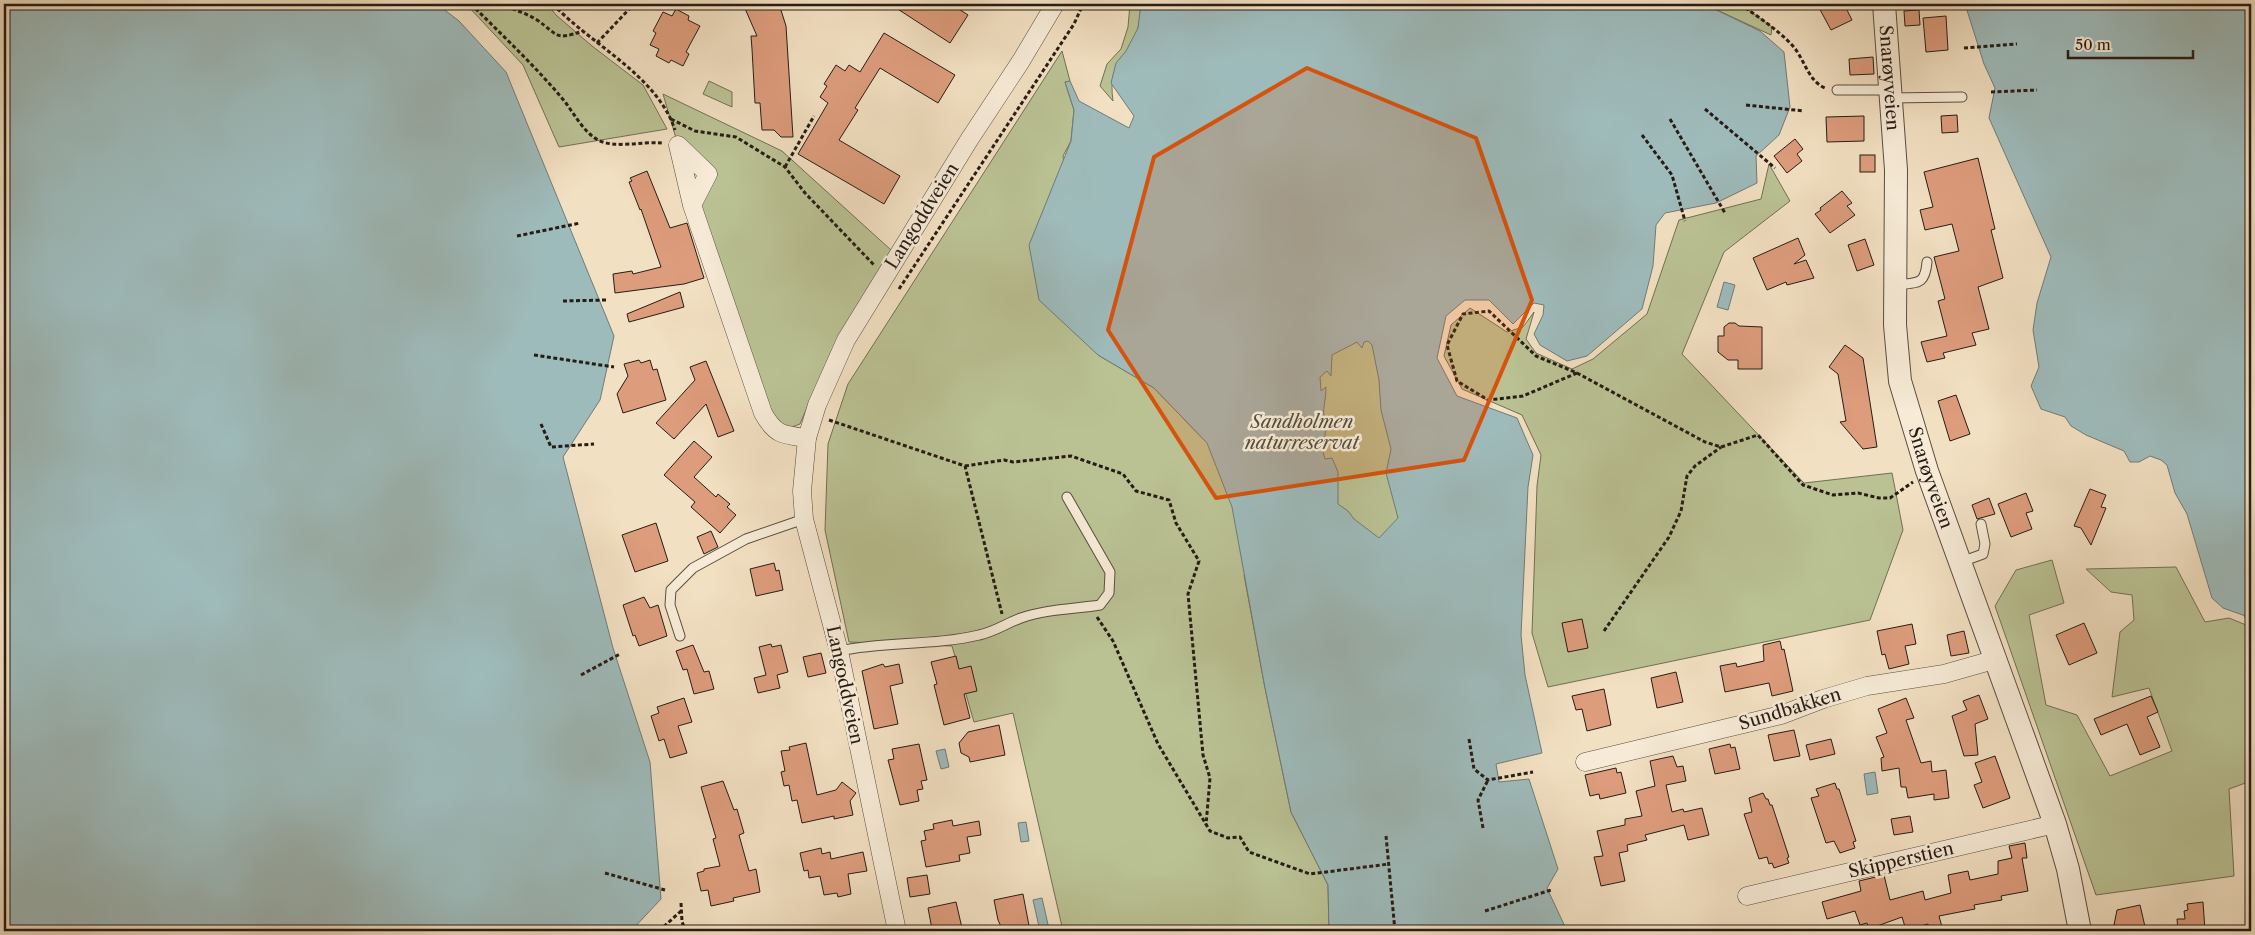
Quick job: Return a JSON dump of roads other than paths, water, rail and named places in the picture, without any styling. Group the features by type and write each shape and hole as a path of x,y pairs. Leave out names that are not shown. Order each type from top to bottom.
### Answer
{"street":[{"name":"Langoddveien","path":"897,931 839,650 804,519 802,491 807,438 817,405 839,352 969,140 1022,61 1055,4"},
{"name":"Snarøyveien","path":"1884,4 1896,194 1895,325 1900,381 1927,471 1997,659 2055,824 2068,869 2080,931"},
{"path":"678,144 708,174 692,205 763,413 770,425 778,432 807,438"},
{"name":"Sundbakken","path":"1585,762 1781,715 1867,686 1944,674 1997,659"},
{"name":"Skipperstien","path":"1747,896 2055,824"}],"lane":[{"path":"1837,90 1962,97"},
{"path":"1896,285 1923,280 1926,276 1927,262"},
{"path":"839,650 927,643 980,635 1031,615 1063,608 1100,604 1109,593 1110,572 1067,497"},
{"path":"680,636 670,605 671,590 693,568 746,539 804,519"},
{"path":"1961,562 1983,554 1985,544 1981,524"}],"water":[{"path":"4,4 437,4 459,21 506,72 614,336 600,400 563,457 613,648 650,762 661,899 631,931 4,931"},
{"path":"1141,4 1704,4 1760,31 1784,52 1790,107 1779,135 1756,156 1757,183 1716,203 1665,213 1656,225 1653,266 1642,309 1587,356 1567,361 1540,345 1534,334 1543,315 1544,305 1534,303 1513,324 1489,300 1465,300 1446,316 1437,358 1457,396 1517,418 1533,455 1528,487 1521,635 1525,675 1542,753 1496,764 1499,782 1529,779 1558,869 1547,888 1567,931 1329,931 1328,885 1291,812 1265,688 1232,507 1207,443 1154,388 1098,355 1039,300 1029,245 1071,141 1074,110 1065,82 1070,81 1079,101 1129,128 1134,116 1111,83 1116,63 1126,51 1138,28","holes":["1368,341 1372,345 1379,380 1381,410 1391,449 1386,473 1398,518 1379,538 1338,504 1338,472 1332,458 1325,459 1321,445 1325,436 1326,387 1321,391 1320,377 1327,371 1331,376 1332,355 1357,342 1362,348 1364,342"]},
{"path":"1965,4 2251,4 2251,618 2223,608 2212,598 2187,514 2175,493 2167,465 2161,460 2150,456 2139,462 2130,462 2124,451 2086,435 2071,426 2065,417 2041,409 2031,386 2039,367 2033,330 2037,303 2051,257 1989,118 1995,88 1984,64"},
{"path":"1724,282 1735,285 1728,310 1717,307"},
{"path":"945,749 949,767 941,769 936,751"},
{"path":"1875,772 1878,793 1867,795 1864,774"},
{"path":"1026,822 1029,841 1021,842 1018,823"},
{"path":"1042,898 1049,929 1040,931 1033,900"}],"park label":[{"name":"Sandholmen naturreservat","path":"1302,432"}]}
